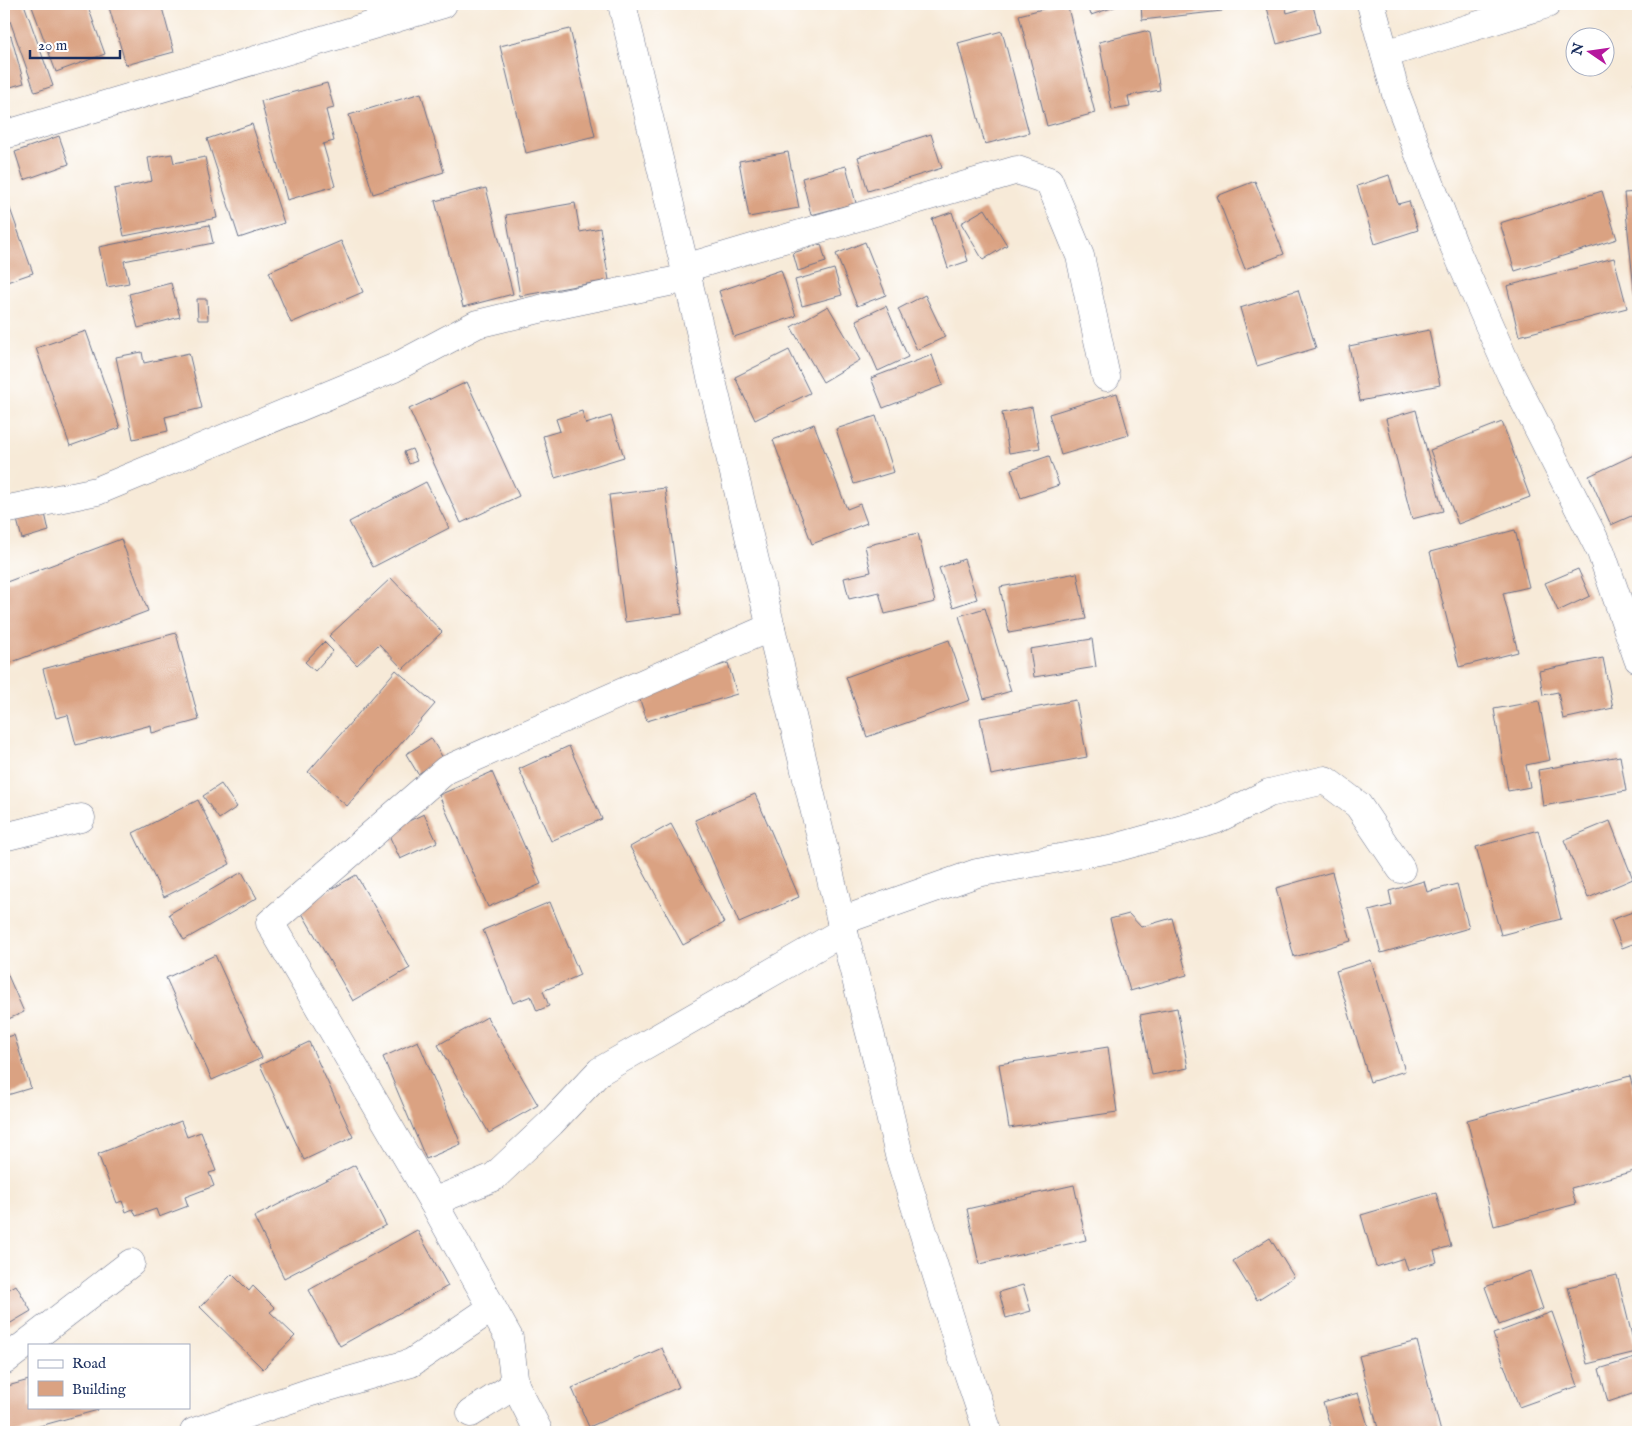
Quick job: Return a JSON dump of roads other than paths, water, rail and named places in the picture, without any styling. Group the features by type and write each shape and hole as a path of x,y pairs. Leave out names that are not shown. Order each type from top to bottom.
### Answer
{"street":[{"path":"4,135 443,4"},
{"path":"622,4 842,926 878,1064 899,1155 960,1350 988,1432"},
{"path":"1371,4 1396,94 1454,246 1511,375 1601,552 1638,659"},
{"path":"1385,54 1547,4"},
{"path":"4,510 97,490 394,368 477,324 687,273 1017,170 1050,181 1080,256 1106,378"},
{"path":"539,1432 515,1385 509,1338 433,1202 270,923 446,770 771,627"},
{"path":"433,1202 494,1177 551,1123 600,1071 842,926 977,873 1115,848 1215,820 1269,793 1325,780 1358,805 1402,869"},
{"path":"4,837 81,818"},
{"path":"4,1361 131,1263"},
{"path":"194,1432 311,1392 411,1363 492,1308"},
{"path":"471,1413 515,1385"}]}
